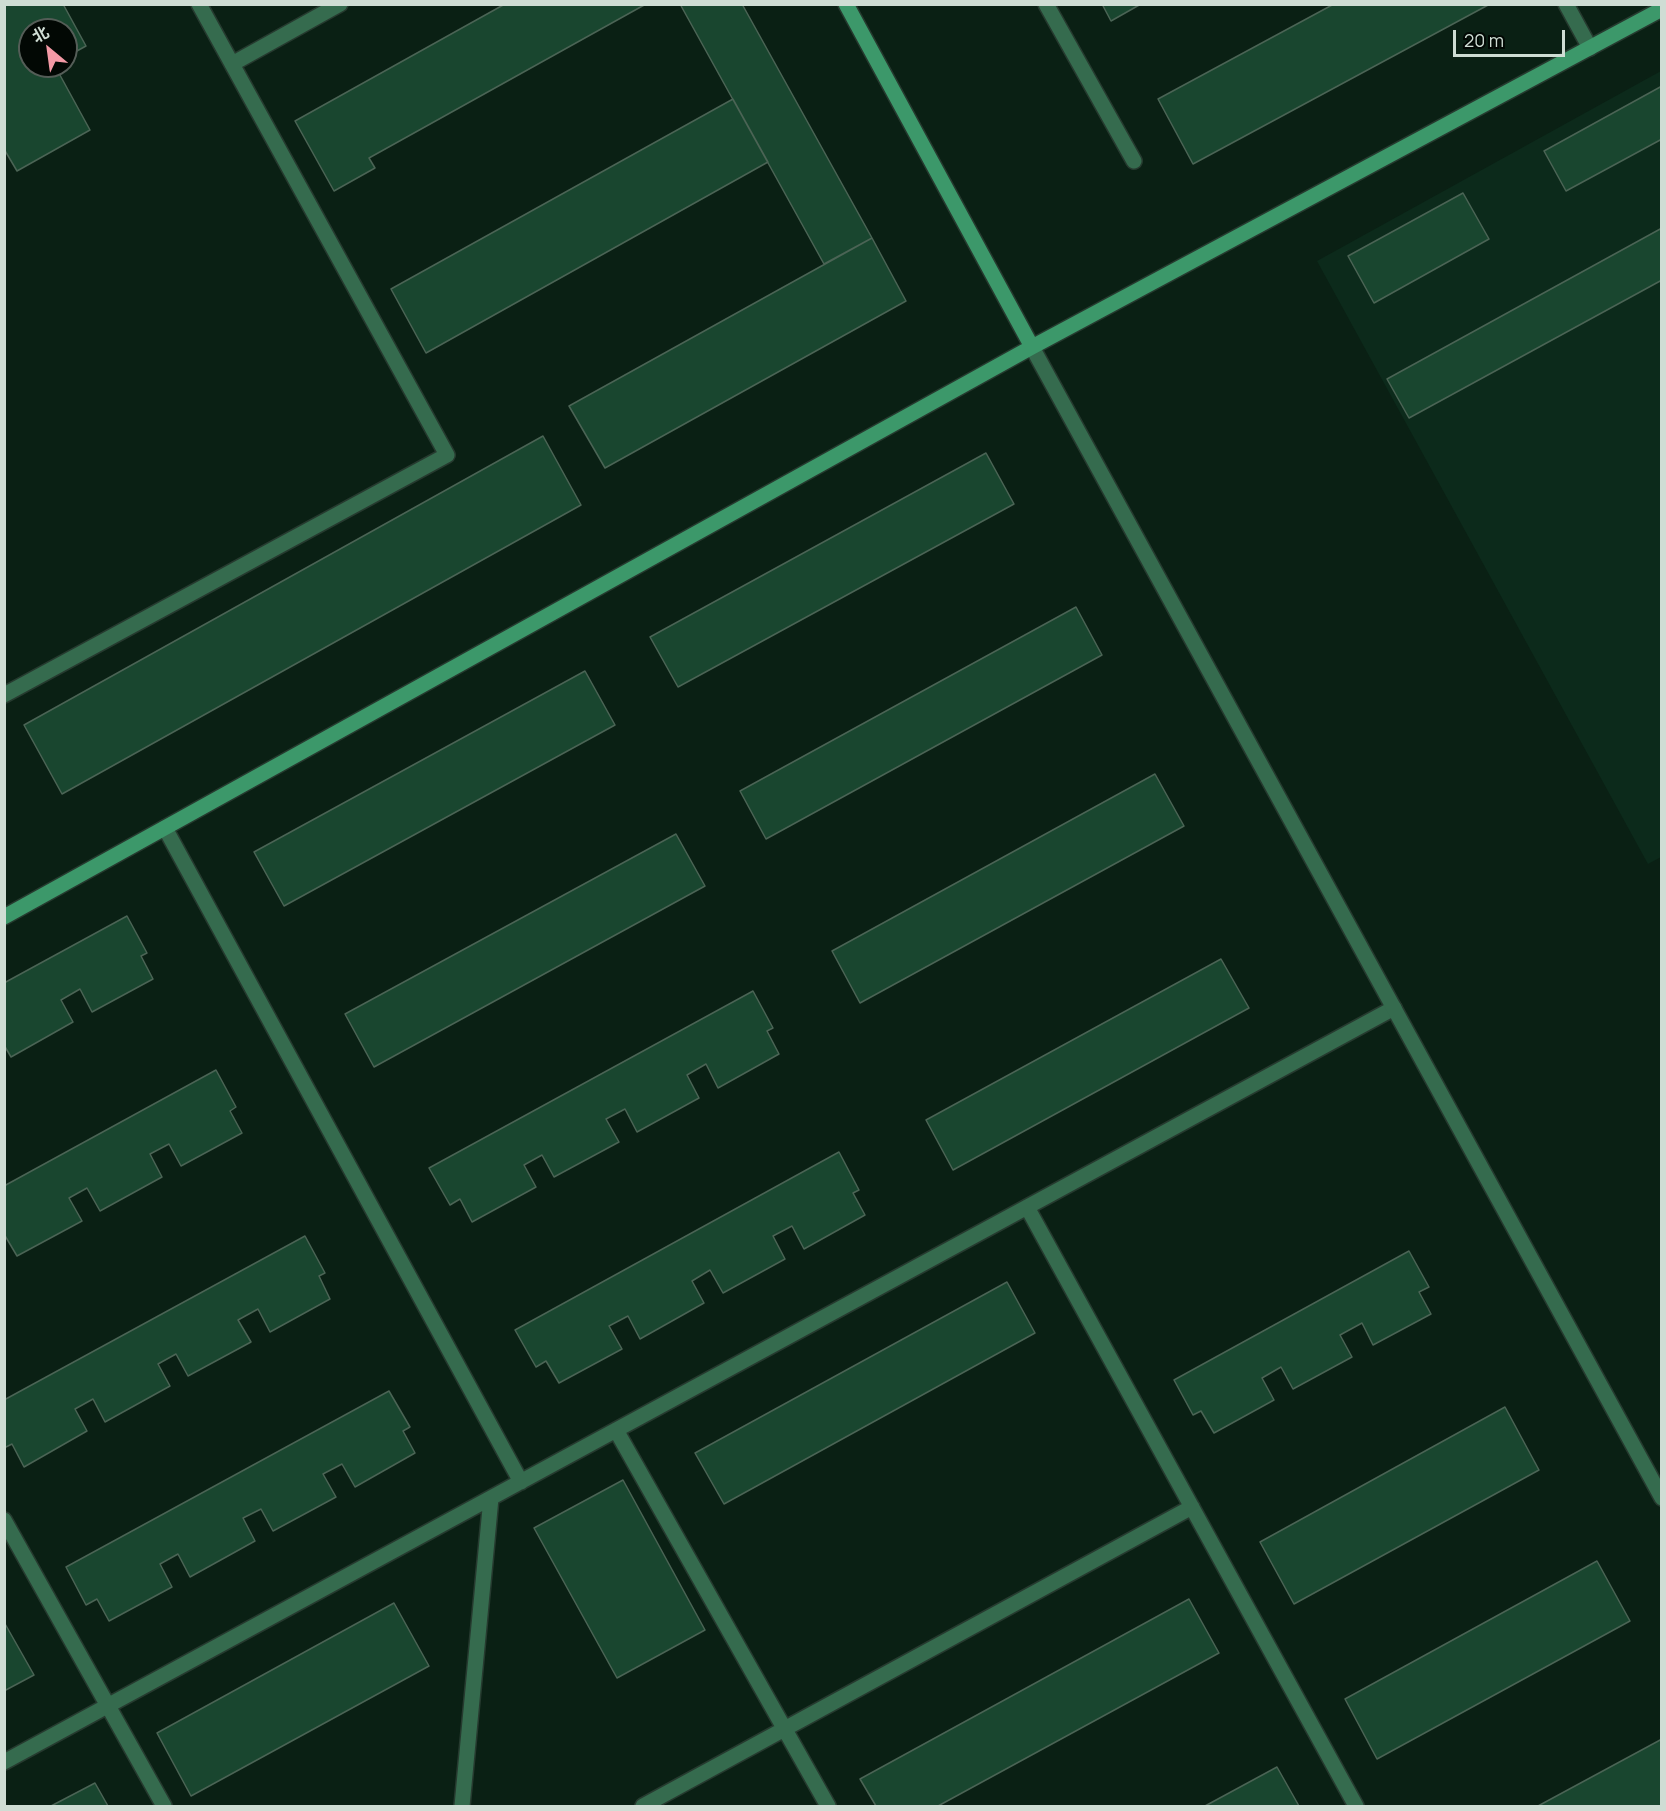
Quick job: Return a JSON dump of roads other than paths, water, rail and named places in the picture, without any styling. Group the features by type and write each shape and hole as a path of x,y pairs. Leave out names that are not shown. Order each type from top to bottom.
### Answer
{"street":[{"path":"4,695 447,455 200,4"},
{"path":"232,64 340,4"},
{"path":"846,4 1662,1498"},
{"path":"1047,4 1134,161"},
{"path":"1566,4 1590,48"},
{"path":"4,916 1032,347 1662,9"},
{"path":"165,828 521,1482"},
{"path":"4,1762 1394,1008"},
{"path":"1027,1207 1356,1806"},
{"path":"616,1430 828,1806"},
{"path":"462,1806 491,1498"},
{"path":"643,1806 1192,1507"},
{"path":"4,1520 164,1806"}]}
